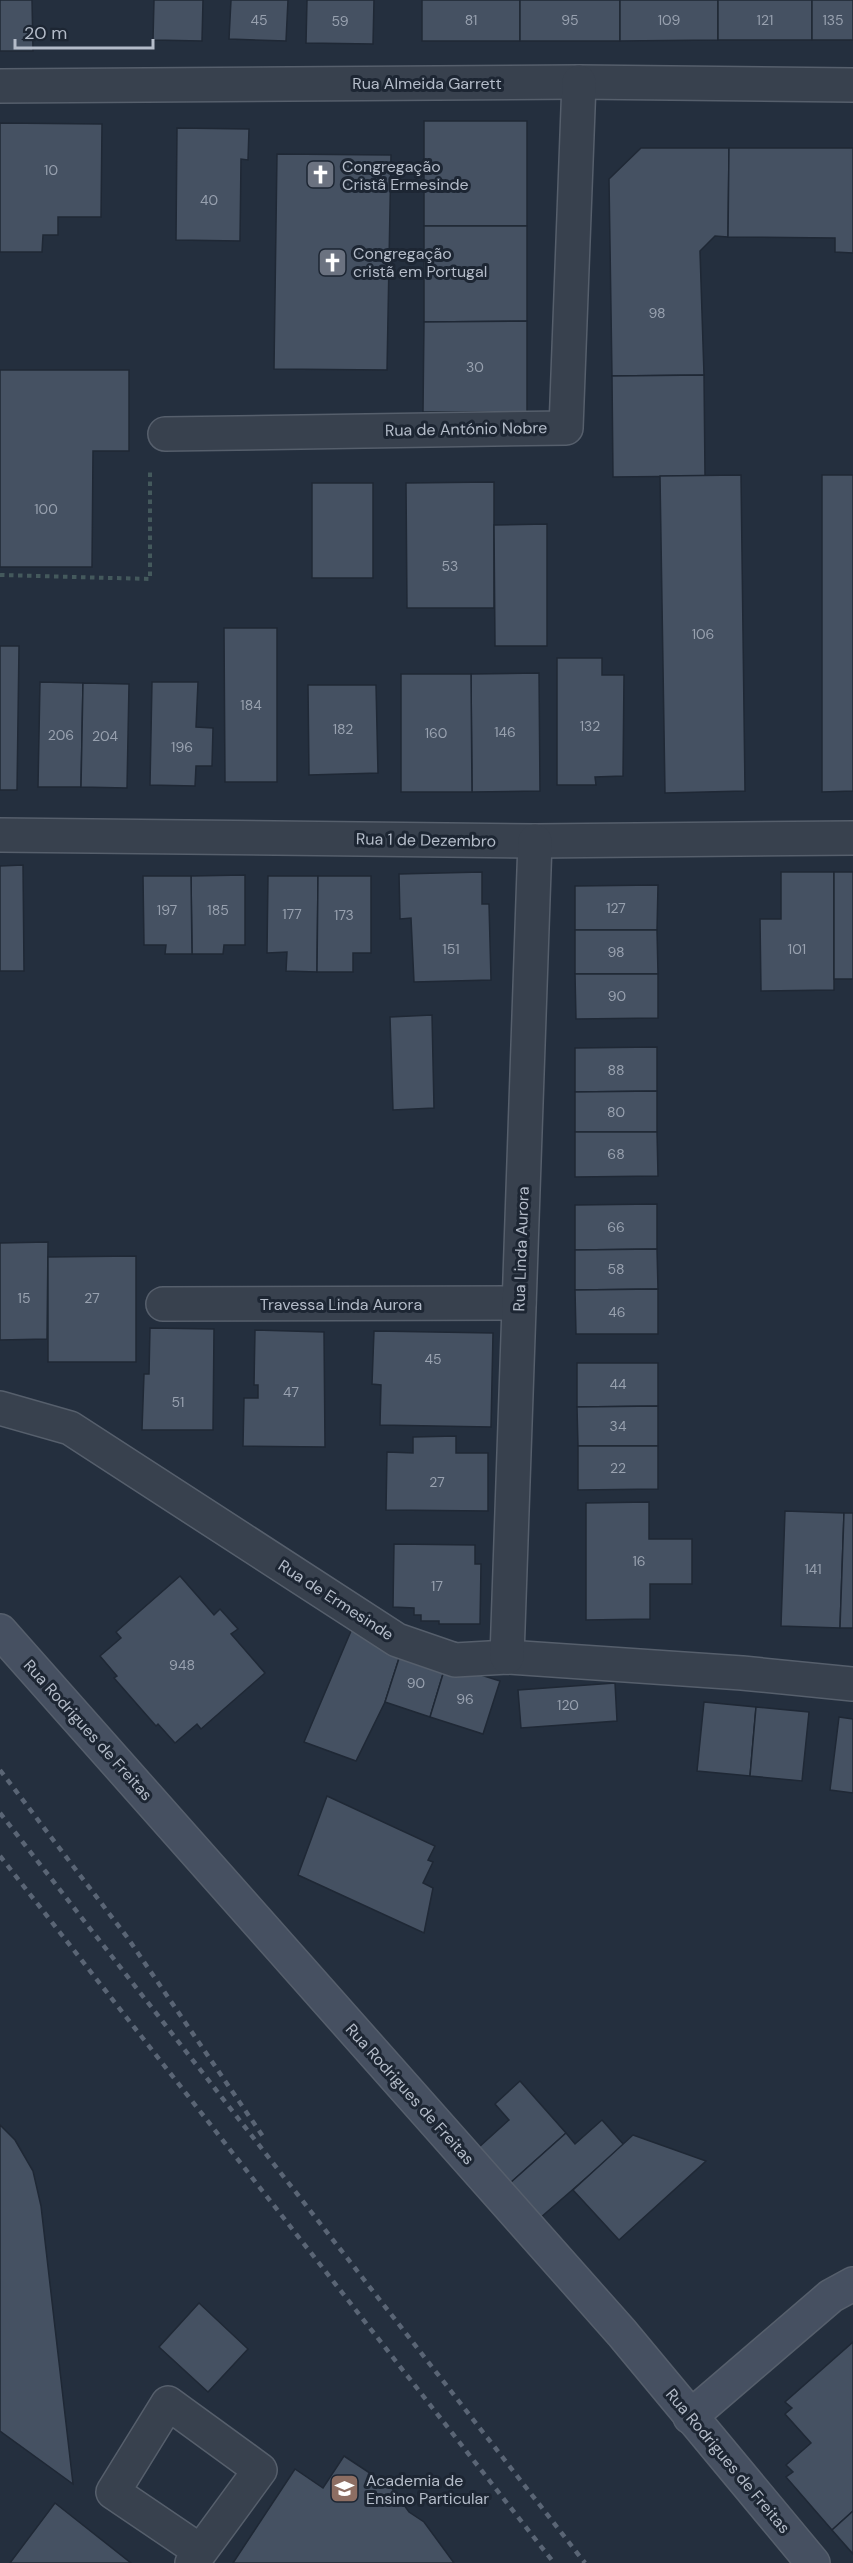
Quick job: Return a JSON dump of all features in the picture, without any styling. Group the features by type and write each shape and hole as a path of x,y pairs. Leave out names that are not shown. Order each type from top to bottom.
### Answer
{"main road":[{"name":"Rua Rodrigues de Freitas","path":"0,1631 622,2333 813,2563"},
{"path":"690,2417 831,2296 853,2284"}],"street":[{"name":"Rua Almeida Garrett","path":"0,86 579,82 853,85"},
{"name":"Rua de António Nobre","path":"165,434 566,428 579,82"},
{"name":"Rua 1 de Dezembro","path":"0,835 535,841 853,838"},
{"name":"Rua Linda Aurora","path":"507,1658 535,841"},
{"name":"Travessa Linda Aurora","path":"163,1304 519,1303"},
{"name":"Rua de Ermesinde","path":"0,1408 70,1428 397,1640 455,1660 507,1658 742,1673 853,1684"},
{"path":"168,2403 260,2470 196,2557 113,2492 168,2403"}],"path":[{"path":"0,576 150,579 150,435 165,434"}],"building":[{"path":"0,0 32,0 33,51 0,51"},
{"path":"154,0 203,0 202,41 153,40"},
{"path":"231,0 288,0 286,41 229,39"},
{"path":"307,0 374,0 373,44 306,43"},
{"path":"422,0 520,0 520,41 422,41"},
{"path":"520,0 620,0 620,41 520,41"},
{"path":"620,0 718,0 718,40 620,41"},
{"path":"718,0 812,0 812,40 718,40"},
{"path":"812,0 853,0 853,40 812,40"},
{"path":"424,121 527,121 527,226 424,226"},
{"path":"0,123 102,124 101,217 58,217 58,235 43,235 42,252 0,252"},
{"path":"177,128 249,129 248,160 241,159 240,241 176,240"},
{"path":"641,148 729,148 728,237 715,236 700,251 704,375 612,376 609,179"},
{"path":"729,148 853,148 853,253 835,252 835,238 728,237"},
{"name":"Congregação cristã em Portugal","path":"277,154 391,155 387,370 274,369"},
{"path":"424,226 527,226 527,321 424,322"},
{"path":"527,321 527,412 423,412 424,322"},
{"path":"0,370 129,370 129,451 93,451 92,567 0,567"},
{"path":"704,375 705,476 613,477 612,376"},
{"path":"741,475 745,791 665,793 660,476"},
{"path":"822,475 853,475 853,791 822,792"},
{"path":"494,482 494,608 407,608 406,483"},
{"path":"312,483 373,483 373,578 312,578"},
{"path":"547,524 547,646 495,646 494,525"},
{"path":"224,628 277,628 277,782 225,782"},
{"path":"0,646 19,646 17,790 0,790"},
{"path":"557,658 602,658 602,675 624,675 623,776 595,777 596,785 557,785"},
{"path":"539,673 540,791 472,792 471,674"},
{"path":"401,674 471,674 472,792 401,792"},
{"path":"40,682 83,683 81,787 38,787"},
{"path":"152,682 198,682 196,727 213,728 212,766 196,766 195,786 150,785"},
{"path":"83,683 129,684 127,788 81,787"},
{"path":"308,685 376,685 378,773 309,775"},
{"path":"23,865 24,971 0,971 0,866"},
{"path":"482,872 482,904 489,904 491,980 414,982 411,918 400,919 399,874"},
{"path":"781,872 834,872 834,990 761,991 760,919 781,919"},
{"path":"834,872 853,872 853,979 834,979"},
{"path":"245,875 245,945 224,945 223,954 192,954 191,876"},
{"path":"143,876 191,876 192,954 165,954 166,945 144,945"},
{"path":"268,876 318,876 317,972 286,971 287,952 267,953"},
{"path":"318,876 371,876 371,953 353,953 353,972 317,972"},
{"path":"658,885 657,930 575,930 575,886"},
{"path":"575,930 657,930 658,974 575,974"},
{"path":"575,974 658,974 658,1018 576,1019"},
{"path":"432,1015 434,1108 393,1110 390,1017"},
{"path":"657,1047 657,1091 575,1092 575,1048"},
{"path":"657,1091 657,1132 575,1132 575,1092"},
{"path":"575,1132 657,1132 658,1176 575,1177"},
{"path":"657,1204 657,1249 575,1250 575,1205"},
{"path":"48,1242 47,1339 0,1340 0,1243"},
{"path":"657,1249 658,1289 575,1290 575,1250"},
{"path":"136,1256 136,1362 48,1362 48,1257"},
{"path":"658,1289 658,1334 576,1334 575,1290"},
{"path":"150,1328 214,1329 213,1430 142,1430 144,1374 149,1374"},
{"path":"255,1330 324,1332 325,1447 243,1446 244,1398 258,1398 258,1385 254,1385"},
{"path":"374,1331 493,1333 491,1427 380,1425 381,1385 372,1384"},
{"path":"577,1363 658,1363 658,1406 577,1407"},
{"path":"658,1406 658,1446 578,1446 577,1407"},
{"path":"456,1436 456,1453 488,1453 488,1511 386,1510 387,1452 413,1453 413,1437"},
{"path":"578,1446 658,1446 658,1489 578,1490"},
{"path":"649,1502 649,1539 692,1539 692,1584 650,1584 650,1619 586,1620 586,1503"},
{"path":"785,1511 844,1513 840,1628 781,1626"},
{"path":"844,1513 853,1513 853,1628 840,1628"},
{"path":"394,1544 475,1545 475,1564 481,1564 480,1624 439,1624 439,1621 421,1621 421,1615 414,1615 414,1608 393,1607"},
{"path":"180,1576 214,1615 220,1609 238,1629 231,1634 265,1673 201,1729 197,1724 175,1743 158,1724 156,1726 114,1678 117,1676 100,1656 121,1638 116,1632"},
{"path":"354,1624 402,1649 385,1702 356,1761 304,1742"},
{"path":"402,1649 446,1664 430,1717 385,1702"},
{"path":"446,1664 500,1681 483,1734 430,1717"},
{"path":"615,1683 617,1721 521,1728 518,1690"},
{"path":"704,1702 756,1707 750,1776 697,1771"},
{"path":"756,1707 809,1712 802,1781 750,1776"},
{"path":"839,1717 853,1719 853,1793 830,1790"},
{"path":"327,1796 435,1846 428,1860 433,1862 423,1883 433,1888 424,1933 298,1875"},
{"path":"520,2081 566,2133 509,2184 478,2148 509,2120 495,2104"},
{"path":"602,2120 624,2145 540,2218 509,2184 566,2133 575,2144"},
{"path":"0,2125 15,2140 33,2171 41,2206 73,2484 0,2431"},
{"path":"633,2135 706,2161 619,2240 573,2190"},
{"path":"199,2303 248,2349 208,2392 159,2347"},
{"path":"853,2342 853,2511 832,2530 786,2477 793,2472 786,2465 811,2443 785,2414 792,2408 785,2402"},
{"name":"Academia de Ensino Particular","path":"344,2456 391,2487 409,2512 424,2522 454,2563 233,2563 295,2469 323,2488"},
{"path":"55,2503 131,2563 10,2563"},
{"path":"853,2511 853,2554 832,2530"}],"railway":[{"path":"0,1770 127,1937 264,2138"},
{"path":"0,1813 585,2563"},
{"path":"0,1856 554,2563"}],"place":[{"name":"Congregação Cristã Ermesinde","path":"321,175"},
{"name":"Congregação cristã em Portugal","path":"332,262"},
{"name":"Academia de Ensino Particular","path":"345,2489"}]}
